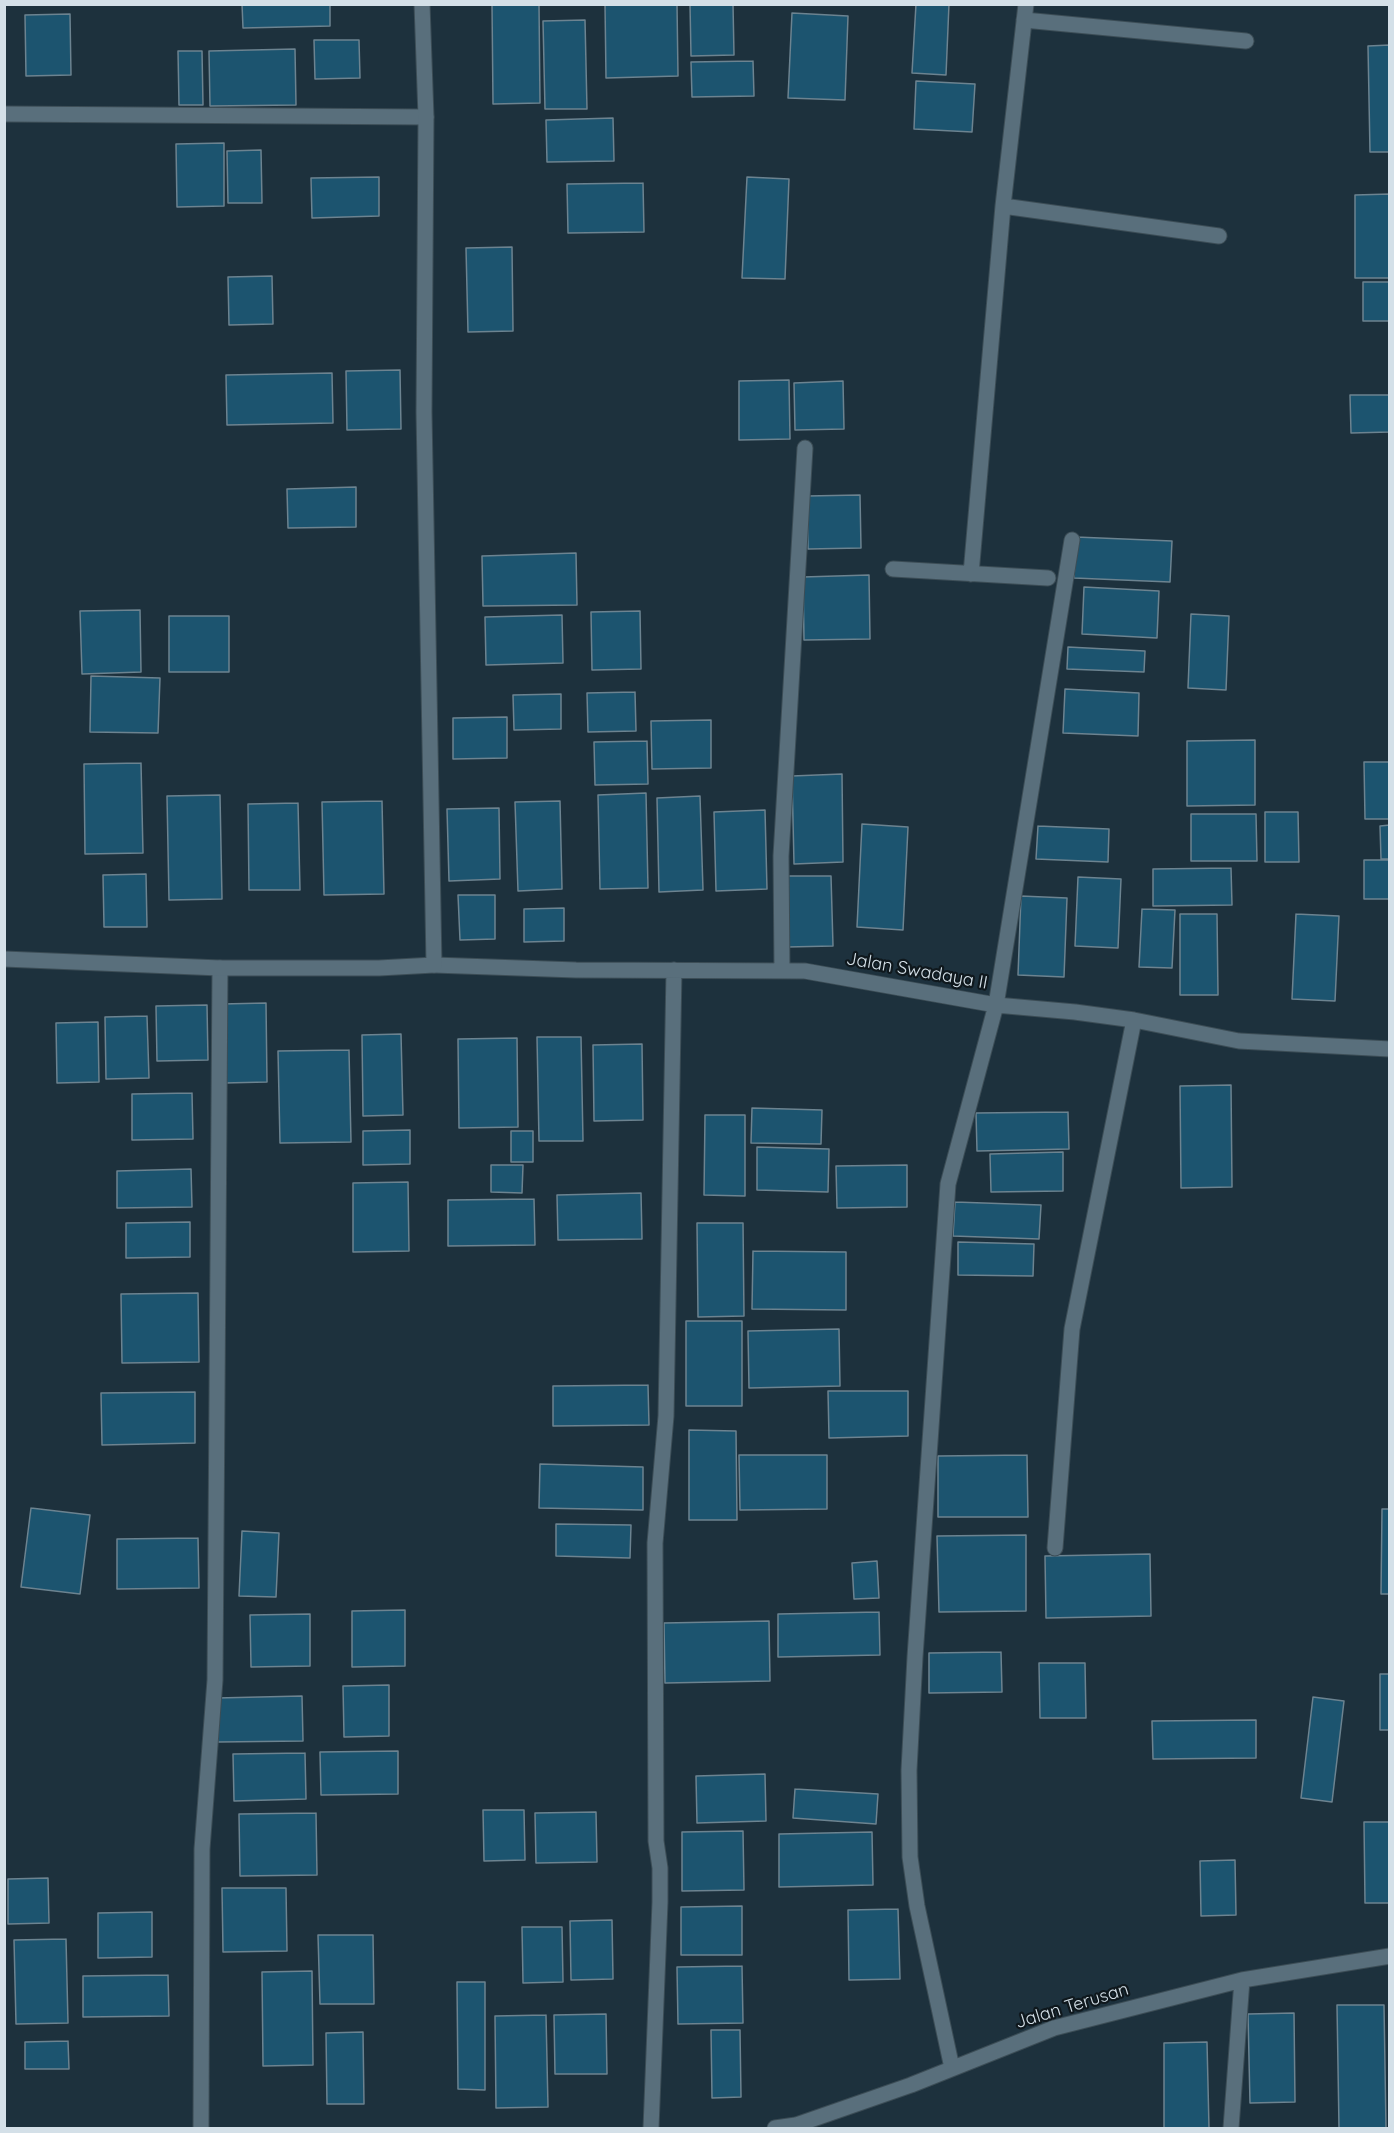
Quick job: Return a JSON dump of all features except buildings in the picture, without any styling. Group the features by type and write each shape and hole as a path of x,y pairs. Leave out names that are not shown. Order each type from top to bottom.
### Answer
{"street":[{"path":"422,4 426,117 424,412 434,965"},
{"path":"971,574 1003,206 1025,12 1246,41"},
{"path":"4,114 426,117"},
{"path":"1003,206 1219,236"},
{"path":"782,971 781,856 805,448"},
{"path":"952,2068 910,1857 909,1770 915,1645 948,1184 996,1005 1072,540"},
{"path":"893,569 1048,578"},
{"name":"Jalan Swadaya II","path":"4,959 220,968 379,968 434,965 576,970 805,971 996,1005 1127,1019 1239,1041 1389,1049"},
{"path":"201,2128 202,1849 216,1669 220,968"},
{"path":"651,2128 660,1902 660,1868 656,1841 655,1543 666,1416 674,970"},
{"path":"1055,1548 1072,1329 1127,1019"},
{"name":"Jalan Terusan","path":"775,2128 796,2124 911,2085 1054,2028 1242,1980 1389,1956"},
{"path":"1231,2128 1242,1980"}]}
